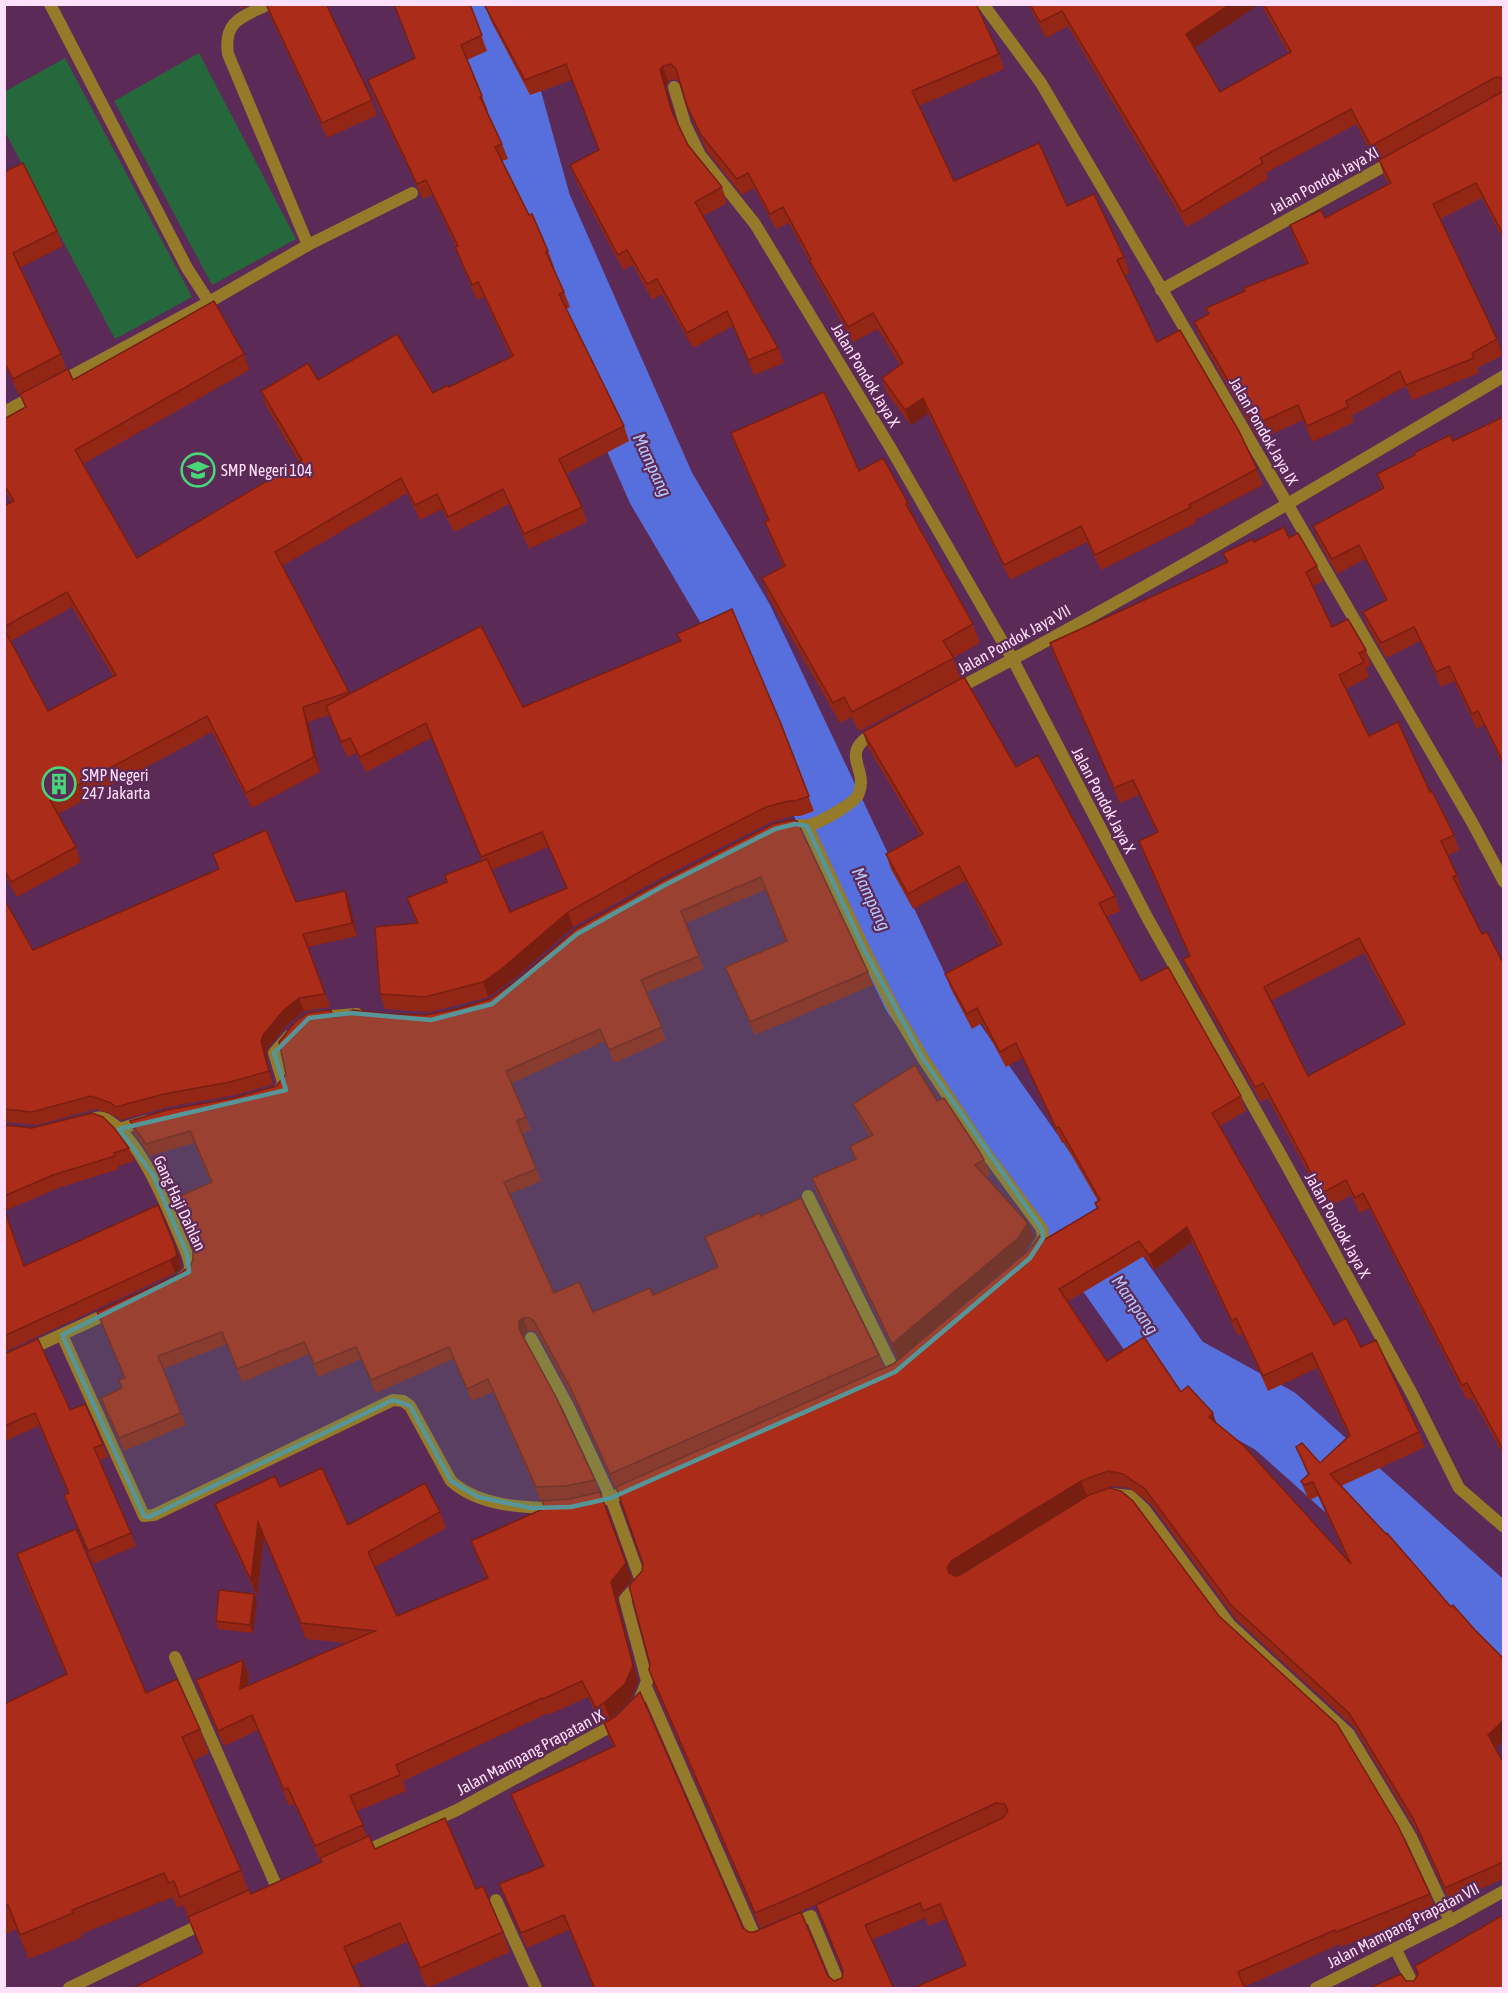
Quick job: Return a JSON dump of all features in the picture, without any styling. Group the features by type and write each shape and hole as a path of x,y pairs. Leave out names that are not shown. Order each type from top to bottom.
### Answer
{"street":[{"path":"50,4 187,268 209,302"},
{"path":"269,4 241,18 230,28 226,35 228,54 308,244"},
{"name":"Jalan Pondok Jaya IX","path":"983,4 1041,83 1288,504 1473,824 1503,882"},
{"name":"Jalan Pondok Jaya X","path":"674,87 685,124 700,155 755,224 890,447 1013,660 1148,919 1412,1394 1459,1488 1503,1527"},
{"name":"Jalan Pondok Jaya XI","path":"1161,290 1406,153"},
{"path":"4,412 209,302 308,244 412,193"},
{"name":"Jalan Pondok Jaya VII","path":"947,695 1288,504 1503,376"},
{"path":"785,826 795,824 807,826 850,804 859,794 857,749 864,738 895,722"},
{"path":"807,826 870,961 918,1050 983,1149 1042,1229 1043,1238 1030,1258"},
{"path":"309,1018 351,1013 373,1016"},
{"path":"265,1094 278,1091 283,1085 274,1053 294,1029"},
{"name":"Gang Haji Dahlan","path":"79,1122 97,1117 105,1119 136,1150 153,1175 190,1264 189,1272 168,1285"},
{"path":"118,1130 160,1117"},
{"path":"808,1196 894,1371"},
{"path":"4,1361 126,1305"},
{"path":"62,1335 144,1516 154,1515 393,1400 403,1401 410,1406 451,1481 478,1497 531,1508 571,1507 610,1498 642,1484"},
{"path":"531,1338 568,1406 610,1498 641,1581 625,1599 647,1681 646,1687 756,1939 816,1914 841,1989"},
{"path":"1101,1499 1111,1494 1130,1496 1144,1510 1230,1625 1349,1734 1411,1837 1450,1921"},
{"path":"175,1658 278,1891"},
{"name":"Jalan Mampang Prapatan IX","path":"348,1859 457,1810 615,1726 638,1704 646,1687"},
{"name":"Jalan Mampang Prapatan VII","path":"1316,1989 1450,1921 1503,1891"},
{"path":"496,1900 536,1989"},
{"path":"69,1989 215,1919"},
{"path":"1395,1948 1415,1989"}],"highlighted area":[{"path":"795,824 807,826 865,951 924,1060 1042,1229 1043,1238 1030,1258 895,1372 611,1498 571,1507 531,1508 478,1497 451,1481 410,1406 393,1400 149,1517 144,1516 62,1335 189,1272 187,1254 153,1175 119,1129 286,1090 274,1053 309,1018 351,1013 431,1020 492,1004 577,934 665,885 775,829"}],"green space":[{"path":"199,53 296,239 212,285 114,101"},
{"path":"65,58 192,297 115,339 5,132 4,92"}],"building":[{"path":"266,4 326,4 372,100 322,123"},
{"path":"394,4 470,4 482,35 461,45 482,96 480,97 502,144 495,147 529,215 532,214 564,292 559,294 624,426 559,459 582,507 524,534 503,489 448,517 437,494 415,505 401,478 275,552 349,692 303,707 314,757 246,793 207,716 50,800 76,847 11,882 4,869 4,629 48,711 116,675 67,592 4,627 4,506 14,501 4,485 4,419 26,407 20,394 68,369 73,380 214,301 244,354 75,450 137,558 302,460 261,391 308,363 318,380 397,334 433,393 513,356 478,282 472,285 455,247 458,246 426,180 417,184 368,80 415,58"},
{"path":"489,4 976,4 999,54 912,91 954,181 1039,143 1067,206 1094,194 1124,257 1117,260 1157,342 1180,330 1239,431 1257,469 1189,505 1191,507 1095,555 1081,526 1004,565 923,398 905,410 882,378 903,363 873,313 848,327 809,260 811,259 783,207 770,214 748,173 737,179 701,135 687,106 676,69 671,64 663,66 660,70 672,112 688,145 722,187 695,202 778,348 748,360 727,311 687,333 657,279 647,284 627,250 618,255 570,165 599,150 566,64 525,80 485,6"},
{"path":"1030,4 1230,4 1186,34 1220,92 1291,52 1264,4 1503,4 1503,79 1494,78 1371,146 1351,109 1260,158 1263,163 1182,212 1062,11 1040,22"},
{"path":"1503,90 1503,234 1476,183 1433,204 1497,339 1472,353 1474,358 1406,385 1400,371 1346,401 1348,407 1307,426 1298,405 1254,425 1194,322 1209,314 1206,308 1245,291 1244,288 1308,263 1290,225 1321,210 1325,218 1391,183 1379,160"},
{"path":"23,163 57,231 13,253 61,354 13,379 4,361 4,172"},
{"path":"824,392 859,471 883,458 973,624 943,641 954,658 852,712 844,697 833,703 762,578 785,566 765,522 769,520 731,433"},
{"path":"1503,417 1503,762 1478,711 1472,714 1449,666 1436,672 1414,627 1381,643 1363,612 1387,600 1359,545 1332,559 1313,526 1384,488 1377,474 1450,435 1453,441"},
{"path":"1284,527 1289,538 1298,533 1317,566 1306,572 1332,627 1348,619 1366,650 1359,653 1364,662 1339,675 1369,736 1398,722 1430,792 1432,791 1454,835 1441,841 1457,875 1453,877 1482,934 1487,932 1503,963 1503,1449 1467,1383 1462,1385 1363,1193 1355,1198 1346,1180 1322,1193 1263,1083 1255,1087 1183,959 1190,956 1139,841 1158,832 1133,780 1114,788 1050,643 1228,562 1223,553 1253,539 1254,542","holes":["1359,938 1405,1024 1308,1076 1264,987"]},
{"path":"732,609 809,796 766,807 656,863 568,912 483,982 425,997 380,994 375,927 418,923 407,898 447,882 445,875 487,859 510,912 567,888 542,832 481,857 426,723 360,757 350,738 341,742 326,706 481,626 523,707 681,641 677,634"},
{"path":"964,677 1016,767 1038,755 1115,896 1099,903 1141,981 1168,967 1241,1096 1212,1113 1334,1325 1346,1318 1361,1347 1376,1340 1419,1432 1330,1474 1387,1533 1451,1607 1453,1605 1503,1658 1503,1721 1488,1735 1503,1762 1503,1862 1445,1888 1413,1818 1349,1713 1231,1605 1145,1489 1123,1474 1108,1471 1081,1481 951,1561 947,1568 949,1573 955,1576 960,1575 1089,1495 1109,1488 1121,1491 1133,1501 1219,1616 1337,1724 1398,1826 1430,1894 1336,1932 1335,1930 1238,1972 1245,1989 911,1989 966,1965 940,1904 923,1911 920,1903 865,1925 894,1989 595,1989 564,1915 521,1933 499,1884 544,1866 511,1794 615,1746 604,1723 615,1717 640,1692 743,1928 754,1932 801,1912 828,1976 834,1981 842,1978 843,1970 816,1905 1003,1818 1008,1811 1005,1804 996,1803 755,1913 649,1670 650,1664 629,1586 642,1571 643,1564 616,1487 893,1364 1030,1249 1040,1235 1044,1240 1098,1208 1095,1203 1100,1200 1059,1127 1056,1128 1016,1043 1000,1052 977,1008 967,1014 945,974 1002,944 959,866 908,894 886,854 923,834 863,732","holes":["1187,1227 1232,1321 1236,1318 1263,1376 1312,1353 1350,1435 1320,1463 1302,1443 1296,1447 1309,1474 1301,1481 1304,1485 1313,1482 1351,1564 1243,1445 1209,1417 1213,1413 1188,1386 1181,1392 1144,1337 1107,1361 1059,1289 1139,1241 1149,1255"]},
{"path":"797,821 868,972 750,1022 725,967 787,941 761,877 681,911 699,956 641,980 662,1027 609,1050 600,1029 506,1071 526,1117 517,1121 536,1169 504,1182 554,1293 579,1282 593,1312 650,1288 653,1295 718,1267 705,1237 801,1198 879,1355 610,1474 571,1389 534,1321 530,1318 523,1318 519,1321 519,1329 556,1397 595,1480 565,1486 536,1487 488,1379 467,1389 449,1347 371,1380 356,1347 314,1364 304,1342 237,1369 222,1332 158,1356 181,1413 119,1438 101,1398 122,1388 119,1380 125,1378 97,1312 178,1275 190,1266 193,1260 193,1250 173,1199 212,1182 190,1131 146,1144 130,1121 167,1110 234,1098 276,1086 286,1074 279,1042 295,1022 308,1013 331,1010 333,1018 353,1010 426,1015 490,999 516,981 577,928 773,824"},
{"path":"266,830 296,902 345,891 352,923 303,934 325,994 299,998 283,1011 263,1035 261,1042 269,1071 116,1107 91,1096 32,1112 4,1109 4,899 33,950 219,869 213,854"},
{"path":"915,1065 937,1101 944,1098 979,1151 984,1160 975,1165 1028,1223 1018,1238 892,1344 812,1178 856,1159 850,1146 873,1135 853,1104"},
{"path":"92,1113 103,1117 129,1148 114,1153 115,1156 53,1175 4,1196 4,1125 32,1128"},
{"path":"158,1205 177,1255 4,1336 4,1209 24,1266"},
{"path":"38,1339 70,1410 85,1404 103,1444 94,1448 131,1533 88,1551 64,1495 69,1493 35,1413 4,1426 4,1354"},
{"path":"322,1468 348,1525 425,1483 440,1512 368,1552 397,1616 488,1578 471,1541 545,1508 542,1501 570,1499 600,1492 626,1563 611,1582 633,1665 625,1684 596,1708 582,1681 396,1765 400,1775 350,1796 363,1825 315,1846 288,1788 284,1790 252,1715 218,1731 196,1680 243,1660 240,1689 375,1631 301,1623 258,1522 251,1580 215,1504 275,1476 280,1487"},
{"path":"76,1529 146,1693 177,1679 200,1729 182,1737 241,1870 180,1897 174,1881 169,1883 164,1873 72,1910 73,1913 20,1935 8,1905 4,1906 4,1704 67,1674 17,1554"},
{"path":"219,1590 254,1594 250,1625 216,1621"},
{"path":"445,1818 476,1889 483,1886 503,1932 420,1968 400,1923 344,1947 362,1989 131,1989 203,1953 188,1917 249,1890 251,1894 322,1862 320,1858 369,1836 375,1849"},
{"path":"1503,1915 1503,1989 1367,1989 1401,1974 1406,1981 1414,1981 1418,1974 1415,1966"}],"waterway":[{"name":"Mampang","path":"481,4 537,206 661,488 739,620 916,993 1179,1368 1275,1421 1504,1626"}],"place":[{"name":"SMP Negeri 104","path":"198,470"},
{"name":"SMP Negeri 247 Jakarta","path":"59,784"}]}
